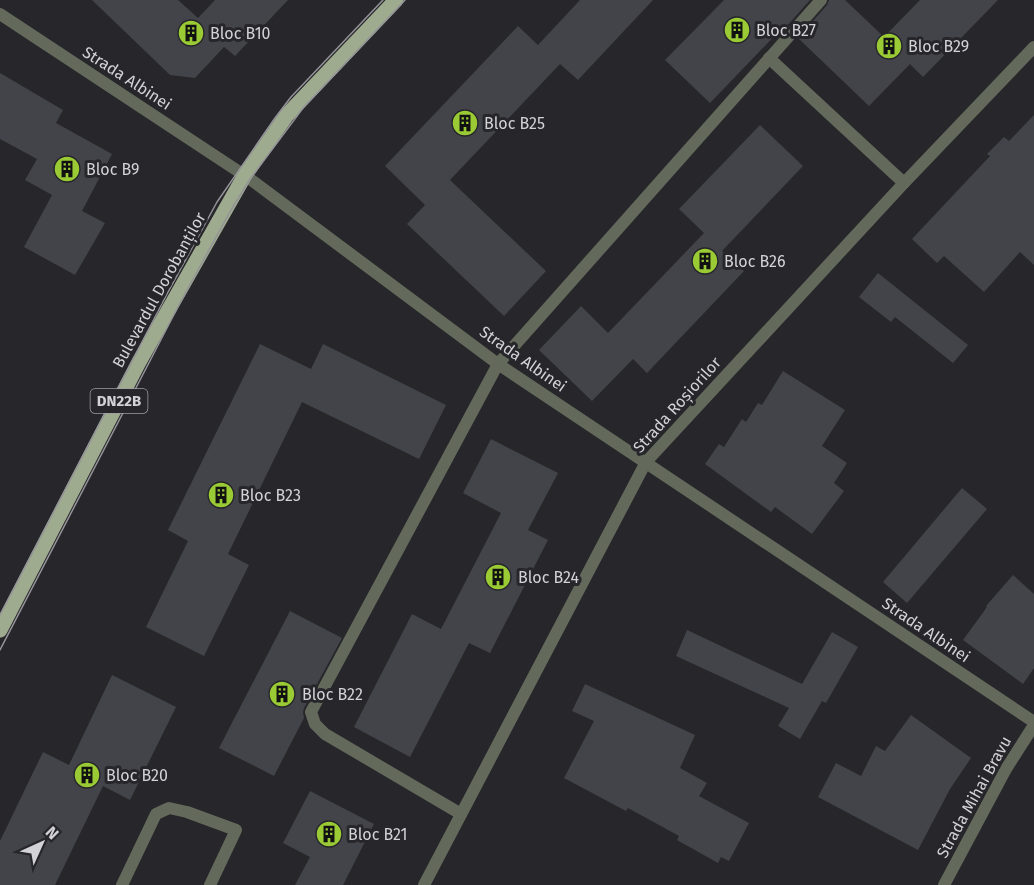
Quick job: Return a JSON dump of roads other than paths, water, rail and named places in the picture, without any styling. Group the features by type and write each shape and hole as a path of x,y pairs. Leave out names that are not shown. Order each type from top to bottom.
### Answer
{"main road":[{"name":"Bulevardul Dorobanților","path":"0,630 139,362 245,176 287,115 396,0"}],"street":[{"path":"461,814 325,734 315,724 311,712 498,364 822,0"},
{"name":"Strada Albinei","path":"0,14 245,176 498,364 1034,724"},
{"name":"Strada Roșiorilor","path":"424,885 646,462 904,183 1034,47"},
{"path":"769,58 904,183"},
{"name":"Strada Mihai Bravu","path":"944,885 1006,769 1034,724"},
{"path":"122,885 156,814 169,808 187,812 236,830 210,885"}],"tram line":[{"path":"0,615 217,202 291,97 383,0"},
{"path":"0,650 181,301 250,179 303,108 405,0"}],"place":[{"name":"Bloc B27","path":"737,30"},
{"name":"Bloc B10","path":"191,33"},
{"name":"Bloc B29","path":"889,46"},
{"name":"Bloc B25","path":"465,123"},
{"name":"Bloc B9","path":"67,169"},
{"name":"Bloc B26","path":"705,261"},
{"name":"Bloc B23","path":"221,495"},
{"name":"Bloc B24","path":"498,577"},
{"name":"Bloc B22","path":"282,694"},
{"name":"Bloc B20","path":"87,775"},
{"name":"Bloc B21","path":"329,834"}]}
